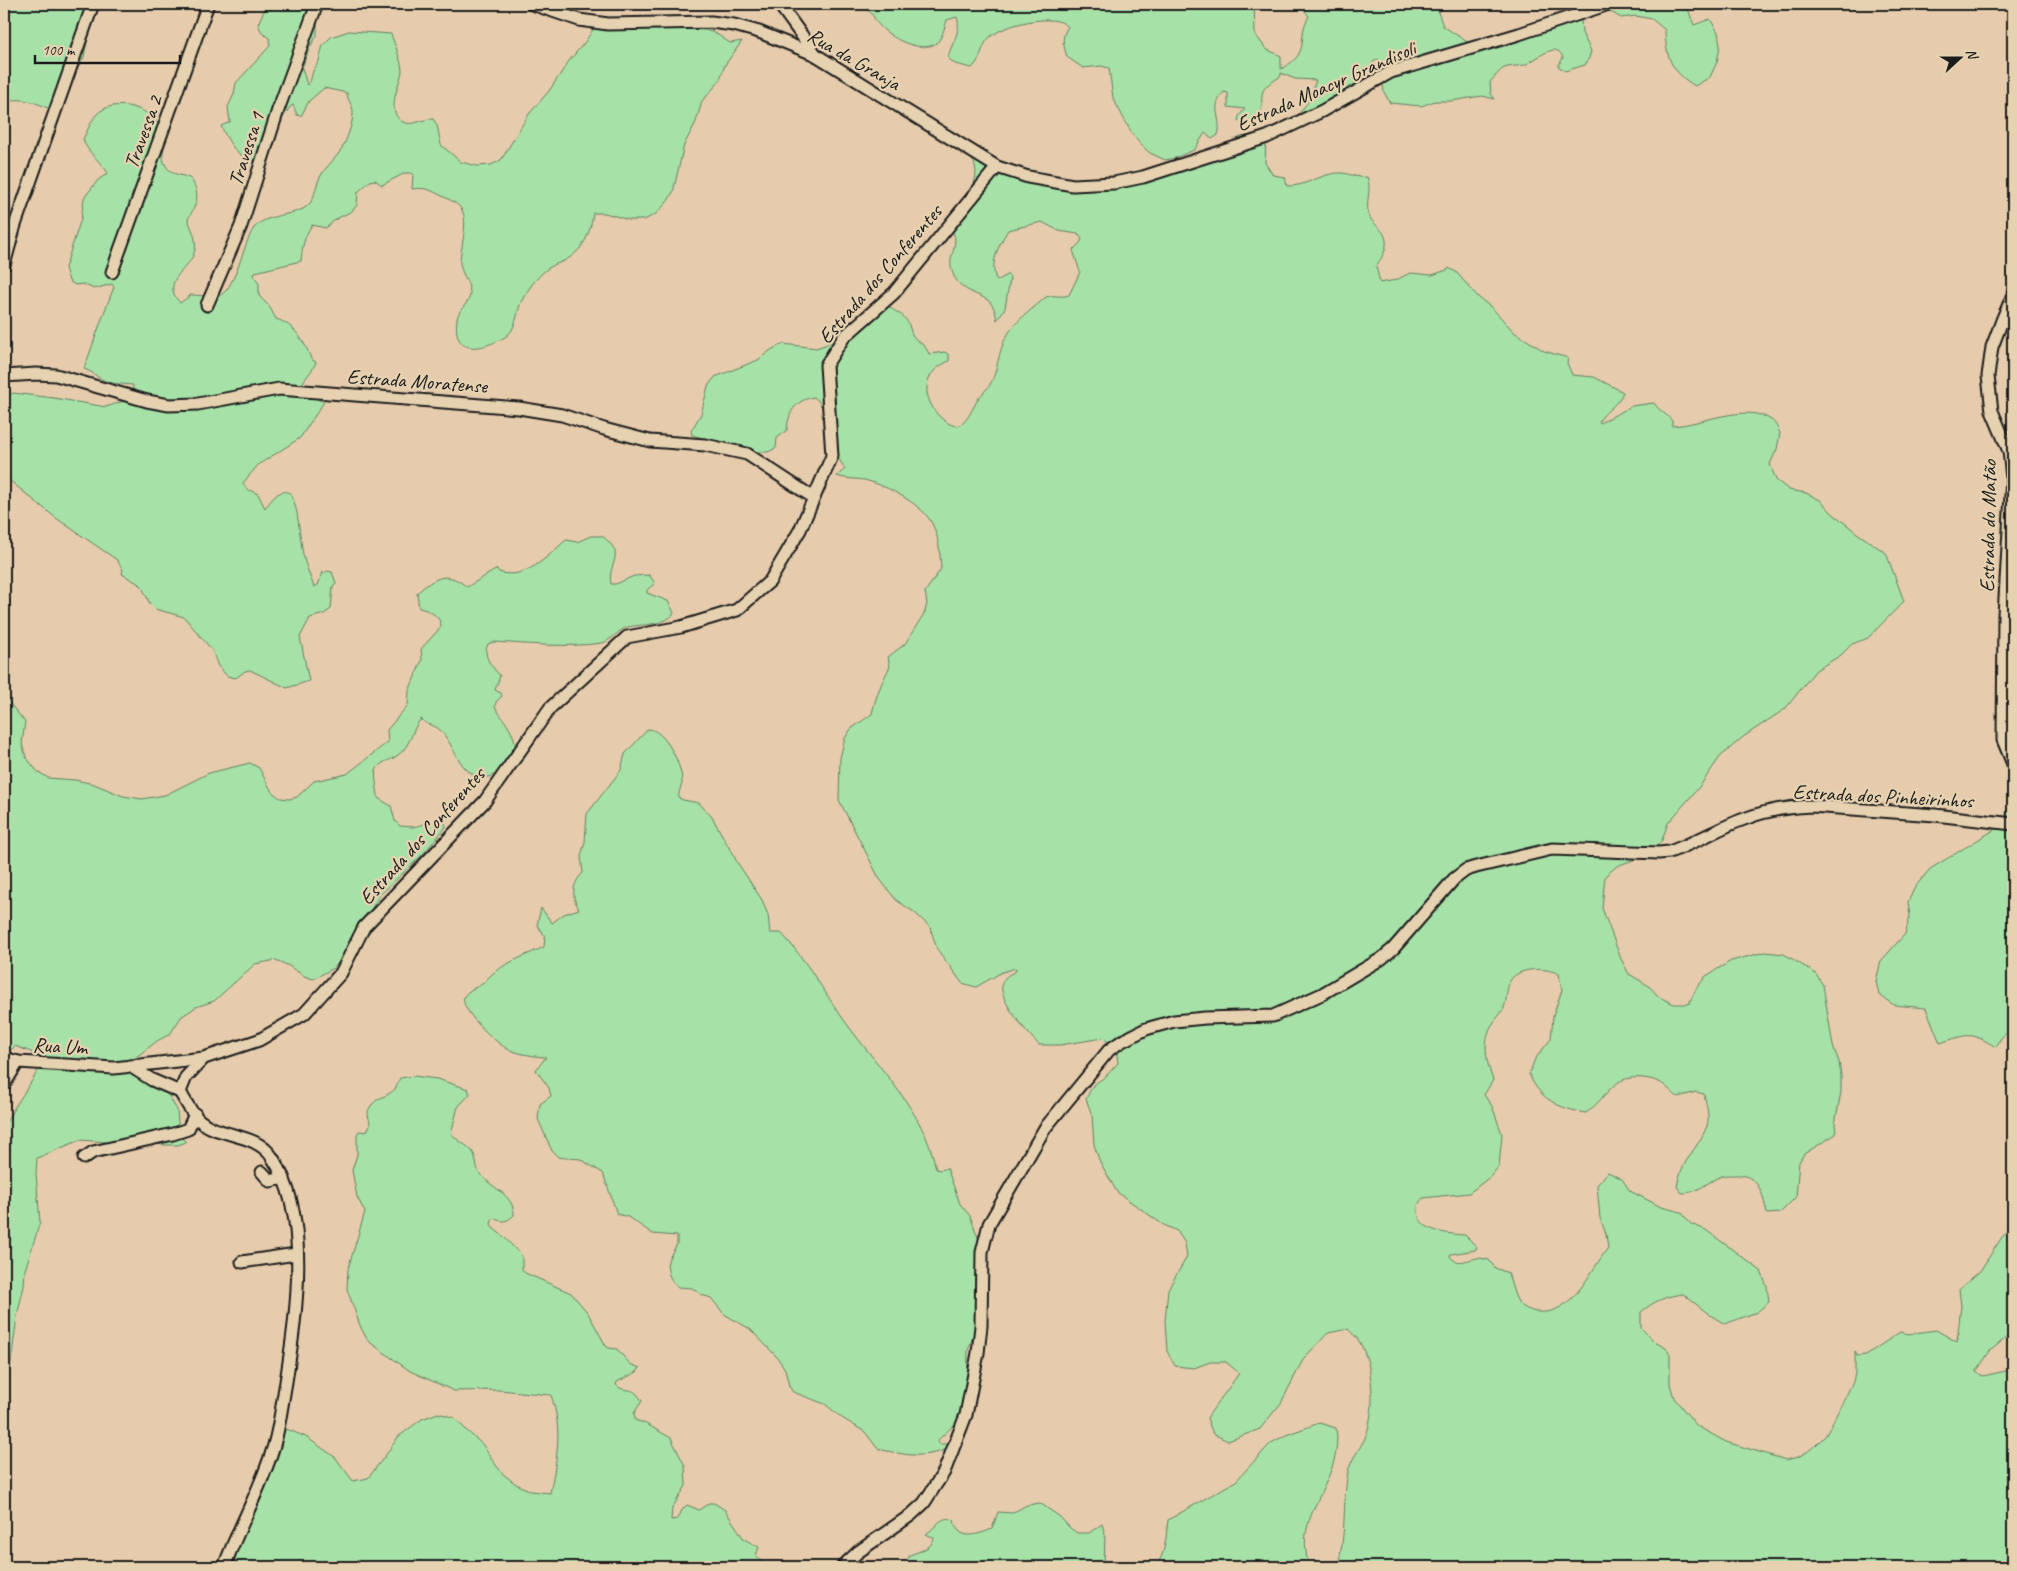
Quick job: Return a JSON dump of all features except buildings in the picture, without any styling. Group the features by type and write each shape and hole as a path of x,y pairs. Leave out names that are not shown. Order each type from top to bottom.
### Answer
{"street":[{"path":"4,265 15,225 93,4"},
{"name":"Travessa 2","path":"112,272 208,4"},
{"name":"Travessa 1","path":"207,305 241,226 278,110 317,4"},
{"name":"Rua da Granja","path":"532,4 579,20 608,24 712,22 734,25 759,32 816,55 997,167"},
{"path":"779,4 816,55"},
{"name":"Estrada Moacyr Grandisoli","path":"997,167 1028,176 1073,185 1114,183 1143,177 1267,137 1322,111 1391,72 1519,34 1609,4"},
{"name":"Estrada dos Conferentes","path":"130,1066 204,1058 259,1040 304,1014 341,973 364,928 485,800 550,708 627,637 681,627 737,610 770,581 800,530 832,456 826,365 844,338 894,293 997,167"},
{"name":"Estrada do Matão","path":"2013,295 2002,318 1992,347 1988,376 1992,411 2009,450 2012,478 2004,615 2003,740 2013,764"},
{"name":"Estrada Moratense","path":"4,376 56,375 147,401 169,405 198,404 279,389 519,408 562,415 650,441 705,445 747,454 814,498"},
{"name":"Estrada dos Pinheirinhos","path":"842,1567 858,1552 911,1515 924,1503 944,1472 966,1415 978,1353 981,1326 982,1252 989,1224 1045,1128 1115,1044 1146,1029 1174,1021 1273,1016 1322,994 1381,960 1393,949 1454,879 1466,870 1486,864 1552,849 1669,852 1747,818 1791,807 1811,806 1935,815 2013,824"},
{"name":"Rua Um","path":"4,1058 18,1062 114,1068 130,1066"},
{"path":"180,1092 186,1077 204,1058"},
{"path":"4,1085 18,1062"},
{"path":"130,1066 152,1080 180,1092 199,1120 215,1128 256,1142 270,1154 280,1168 294,1213 296,1254 295,1324 275,1444 224,1567"},
{"path":"84,1158 93,1152 188,1129 195,1114"},
{"path":"262,1172 270,1181 284,1178"},
{"path":"242,1262 296,1254"}],"green space":[{"path":"4,4 92,4 93,11 84,57 54,111 29,101 13,100 9,105 9,132 4,144"},
{"path":"267,4 315,4 317,7 317,35 302,68 307,85 319,61 323,45 331,37 349,31 391,34 402,67 394,104 397,117 403,122 410,124 433,119 437,125 441,145 461,162 477,166 491,165 501,160 529,114 549,91 594,28 601,23 644,28 705,30 715,33 730,43 742,41 725,65 719,82 702,101 696,122 684,145 673,192 668,201 656,214 644,220 629,220 605,213 593,213 591,226 583,244 575,254 552,266 539,276 522,300 512,330 496,342 471,347 464,345 459,340 457,331 458,315 470,296 460,263 465,222 464,215 459,206 449,199 421,188 412,189 413,175 411,173 405,173 382,185 375,180 370,181 358,192 357,205 352,211 336,219 326,228 312,225 304,242 301,261 255,272 254,275 259,284 259,296 269,306 276,319 288,325 298,334 306,346 311,359 316,362 303,382 301,389 312,397 324,402 300,438 258,465 243,483 247,489 258,494 265,508 279,493 291,493 297,515 304,558 314,587 318,585 323,572 324,574 327,571 332,572 336,583 333,586 331,609 324,614 310,618 300,637 309,681 287,688 250,670 245,671 236,678 227,676 218,666 212,650 184,617 155,609 150,604 141,585 122,574 123,570 117,560 56,518 4,476 4,398 13,393 106,407 132,398 133,385 105,381 84,369 114,287 112,284 94,289 83,284 75,285 69,281 65,268 81,219 84,198 98,180 108,173 87,148 83,139 96,115 104,109 113,106 123,106 134,107 152,117 159,124 163,132 163,158 166,166 171,172 189,178 193,183 197,199 188,219 194,237 195,249 189,262 178,274 173,287 174,295 180,303 191,295 217,296 223,293 234,278 254,228 264,221 303,209 307,206 313,199 320,177 342,149 351,124 352,108 347,93 324,88 309,101 301,116 297,115 293,105 290,107 271,135 258,161 245,158 235,150 224,132 221,126 230,122 228,107 234,94 236,83 270,46 269,38 262,33 258,24"},
{"path":"865,4 1254,4 1255,34 1266,49 1281,56 1281,69 1291,63 1300,51 1305,24 1309,16 1304,10 1308,4 1451,4 1438,12 1443,26 1469,43 1513,30 1529,30 1565,20 1581,20 1582,33 1591,51 1585,65 1565,71 1558,66 1563,58 1560,52 1556,50 1545,53 1524,65 1504,68 1490,82 1491,94 1495,99 1482,96 1451,101 1435,101 1421,106 1390,103 1384,92 1379,59 1374,61 1360,81 1342,95 1300,116 1298,115 1308,102 1316,80 1295,79 1281,73 1281,76 1264,89 1261,111 1256,117 1246,122 1238,121 1239,116 1245,109 1228,107 1228,93 1224,92 1217,103 1218,135 1212,139 1205,133 1194,150 1165,160 1150,153 1131,132 1113,98 1109,68 1101,66 1083,68 1067,57 1063,38 1068,27 1062,22 1041,20 1028,22 995,33 986,41 978,61 972,68 955,64 948,58 957,33 957,17 947,20 939,40 935,44 921,47 905,43 890,35 865,8"},
{"path":"1608,4 1671,4 1671,7 1688,9 1694,25 1710,19 1718,32 1720,46 1717,62 1710,77 1695,86 1680,75 1671,63 1665,30 1652,19 1636,16 1621,18 1606,9"},
{"path":"1257,134 1266,139 1265,163 1273,175 1285,177 1287,186 1299,185 1337,173 1367,177 1369,185 1369,214 1372,221 1383,233 1386,242 1382,257 1376,266 1380,283 1396,280 1410,273 1432,275 1449,268 1456,272 1478,297 1492,308 1514,332 1544,351 1568,358 1567,363 1572,375 1594,377 1623,392 1619,400 1599,421 1600,423 1632,406 1654,403 1672,421 1672,426 1749,413 1761,415 1772,421 1780,433 1777,449 1770,464 1776,480 1789,490 1806,493 1820,500 1831,512 1857,533 1886,553 1904,601 1868,638 1852,644 1841,655 1816,670 1785,709 1743,737 1720,757 1700,786 1668,823 1662,840 1652,853 1617,866 1605,876 1602,908 1621,959 1629,974 1649,986 1659,997 1674,1004 1689,1004 1696,989 1706,976 1731,961 1765,952 1784,954 1815,973 1823,985 1833,1046 1839,1062 1841,1076 1841,1092 1835,1124 1836,1134 1804,1154 1799,1162 1796,1197 1780,1213 1767,1214 1764,1199 1758,1186 1749,1177 1742,1175 1722,1176 1698,1189 1682,1193 1677,1187 1679,1178 1686,1162 1704,1134 1708,1122 1704,1094 1696,1092 1678,1097 1659,1082 1644,1078 1632,1078 1617,1083 1586,1113 1559,1105 1538,1090 1529,1074 1535,1059 1551,1039 1553,1016 1562,990 1559,974 1540,969 1519,973 1510,981 1504,1008 1492,1025 1487,1037 1486,1056 1493,1080 1484,1095 1492,1106 1502,1134 1499,1166 1491,1176 1469,1193 1423,1198 1418,1206 1420,1219 1429,1228 1436,1231 1465,1235 1477,1247 1475,1250 1451,1254 1452,1259 1459,1262 1477,1258 1489,1260 1495,1268 1508,1273 1519,1304 1527,1309 1538,1312 1550,1311 1561,1307 1570,1300 1608,1248 1606,1234 1600,1218 1597,1185 1608,1172 1622,1179 1630,1191 1661,1207 1681,1212 1691,1224 1706,1230 1761,1271 1767,1287 1769,1302 1757,1312 1725,1324 1683,1294 1677,1295 1656,1302 1641,1312 1641,1328 1655,1342 1667,1349 1670,1355 1670,1384 1674,1398 1697,1426 1726,1442 1786,1460 1798,1457 1812,1449 1826,1435 1853,1382 1855,1351 1857,1356 1866,1355 1900,1332 1908,1334 1936,1330 1957,1342 1961,1306 1959,1289 1980,1271 2013,1220 2013,1332 1990,1351 1976,1372 1983,1376 2013,1371 2013,1567 1337,1567 1342,1544 1348,1472 1365,1438 1371,1415 1372,1389 1368,1363 1359,1341 1348,1329 1328,1333 1304,1358 1281,1403 1260,1429 1228,1441 1213,1434 1207,1418 1239,1373 1226,1362 1210,1362 1194,1368 1175,1366 1167,1351 1165,1321 1168,1289 1187,1257 1185,1243 1177,1231 1162,1224 1117,1192 1100,1162 1094,1145 1092,1115 1086,1099 1093,1085 1105,1077 1118,1063 1116,1048 1103,1038 1060,1045 1039,1045 1013,1013 1003,993 1002,985 1005,978 1015,972 1016,968 1002,972 976,987 962,983 937,949 930,927 914,912 896,900 879,878 839,800 840,758 845,738 851,729 872,714 879,690 890,667 888,657 905,644 925,612 927,603 925,592 941,569 935,531 925,514 902,496 868,481 837,476 845,469 829,441 823,411 814,397 797,404 789,418 787,430 777,438 776,448 768,452 756,452 692,435 691,431 701,414 708,386 715,377 758,360 783,344 816,348 825,345 852,330 884,300 904,318 915,339 925,347 929,354 945,352 949,355 949,361 932,373 928,381 927,392 931,405 939,416 953,425 959,425 967,419 978,399 991,384 1001,349 1006,337 1014,326 1046,297 1069,295 1080,272 1073,250 1082,239 1078,234 1059,231 1042,222 1008,230 999,247 994,266 996,279 999,280 1008,274 1010,278 1005,308 997,320 994,308 989,301 964,288 959,284 952,272 951,263 955,240 950,225 970,193 976,175 975,166 971,158 948,137 1008,166 1089,182 1173,171 1241,137"},
{"path":"591,536 602,536 614,549 615,559 611,584 616,584 634,576 649,575 655,583 647,590 647,593 668,601 674,613 665,620 653,624 624,628 602,643 534,645 494,642 488,644 486,649 487,657 500,676 495,690 501,693 502,696 496,702 495,707 510,729 514,739 515,751 512,758 502,770 495,774 488,777 474,775 463,766 440,730 421,719 415,727 406,747 395,757 380,765 375,777 378,798 391,806 395,821 400,826 413,827 441,820 445,821 446,827 423,854 380,895 348,954 332,969 313,979 276,960 255,964 214,1001 196,1007 181,1017 170,1034 157,1041 131,1061 164,1088 177,1110 179,1135 186,1142 178,1145 164,1145 127,1140 120,1143 80,1140 37,1158 36,1174 40,1222 25,1270 10,1370 4,1387 4,1127 42,1062 31,1052 15,1046 4,1057 4,692 11,705 25,722 22,743 26,757 37,771 48,778 75,780 94,784 123,796 142,799 165,795 209,773 250,763 259,768 272,792 280,798 290,799 297,797 314,781 347,774 388,742 387,730 408,705 409,691 422,660 421,649 441,627 439,620 434,614 419,608 417,593 430,583 441,578 453,579 467,587 497,569 499,572 509,574 518,573 544,560 566,540 577,542"},
{"path":"2013,654 2013,760 2003,740 2007,668"},
{"path":"648,729 661,735 672,750 682,776 679,798 699,803 712,817 737,862 762,900 768,915 770,933 781,933 790,943 857,1038 898,1090 922,1128 936,1169 947,1168 960,1204 970,1216 982,1248 980,1301 974,1333 968,1351 967,1382 970,1397 957,1422 938,1440 939,1444 950,1444 948,1449 929,1454 913,1455 878,1449 865,1432 842,1418 825,1404 793,1392 789,1386 785,1369 777,1357 750,1329 724,1314 711,1298 702,1295 692,1288 678,1287 673,1283 667,1265 677,1244 677,1236 653,1234 628,1217 617,1214 603,1173 580,1159 558,1157 552,1151 538,1119 540,1104 551,1096 549,1088 536,1070 546,1057 519,1053 501,1045 472,1017 464,1002 464,997 467,993 482,984 501,967 544,947 545,936 537,925 541,908 552,923 564,914 579,909 576,904 574,890 579,877 583,873 581,856 585,842 587,814 621,770 625,754"},
{"path":"2013,798 2013,1027 2001,1038 1996,1047 1974,1036 1963,1036 1940,1043 1926,1008 1894,1005 1879,995 1876,981 1881,961 1905,934 1910,916 1908,902 1915,887 1930,869 1994,830 2005,817"},
{"path":"413,1076 437,1079 468,1089 470,1094 458,1107 451,1133 472,1151 480,1174 506,1196 513,1208 514,1215 506,1221 493,1218 491,1224 493,1228 522,1256 522,1269 525,1273 571,1293 588,1313 606,1346 617,1349 630,1364 640,1368 637,1372 617,1382 616,1385 635,1392 642,1401 634,1413 635,1420 671,1438 685,1466 686,1486 672,1508 671,1520 678,1519 682,1510 687,1505 699,1510 709,1503 714,1503 725,1510 744,1539 759,1547 756,1555 761,1560 761,1567 233,1567 239,1544 284,1428 306,1437 335,1457 353,1481 368,1478 398,1437 422,1419 438,1413 455,1418 483,1445 503,1474 516,1484 531,1491 550,1493 558,1444 557,1420 551,1395 500,1390 454,1391 410,1371 368,1341 361,1328 347,1289 348,1269 365,1212 357,1197 352,1170 357,1155 357,1134 359,1131 366,1132 369,1128 368,1112 372,1105 395,1089 400,1078"},
{"path":"1319,1423 1336,1428 1337,1445 1334,1462 1309,1522 1306,1537 1306,1554 1311,1567 1154,1567 1163,1552 1168,1520 1236,1481 1271,1443 1286,1435"},
{"path":"1040,1503 1060,1517 1077,1533 1089,1533 1102,1524 1105,1535 1104,1567 904,1567 910,1555 931,1545 934,1538 926,1534 942,1520 954,1520 960,1532 974,1535 992,1529 998,1512 1012,1513 1027,1505"}]}
